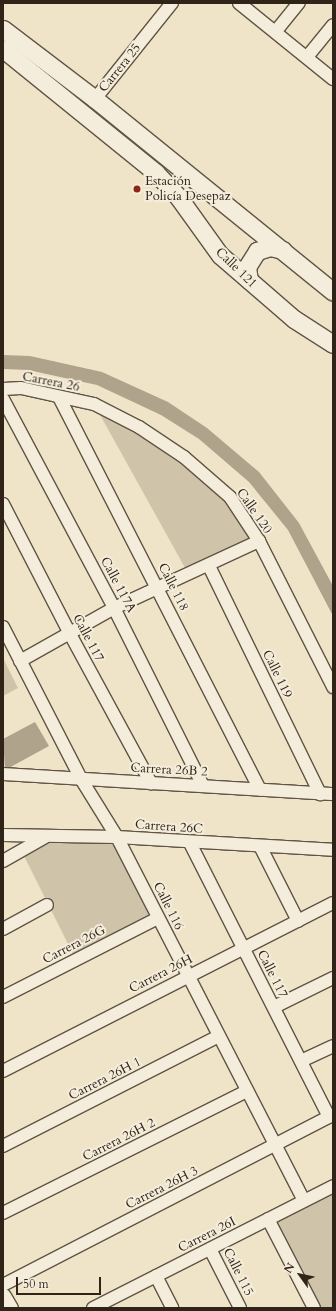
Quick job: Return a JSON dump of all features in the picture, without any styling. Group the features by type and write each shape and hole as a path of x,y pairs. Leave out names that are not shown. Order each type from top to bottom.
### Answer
{"main road":[{"name":"Carrera 25","path":"3,29 95,99"},
{"name":"Calle 121","path":"3,49 84,113 156,173 180,198 220,255 294,319 333,344"},
{"path":"95,99 333,292"},
{"path":"248,280 249,261 257,251 270,247 282,250"}],"street":[{"name":"Carrera 25","path":"95,99 172,3"},
{"path":"239,3 276,31 333,79"},
{"path":"276,31 299,3"},
{"path":"307,58 333,25"},
{"name":"Carrera 26","path":"3,388 21,388 94,404"},
{"name":"Calle 118","path":"59,397 260,790"},
{"name":"Calle 117A","path":"3,399 114,608 203,786"},
{"name":"Calle 120","path":"94,404 140,427 184,457 230,497 259,541 333,687"},
{"name":"Calle 117","path":"3,504 70,634 151,784"},
{"path":"20,661 114,608 209,566 259,541"},
{"name":"Calle 119","path":"209,566 320,794"},
{"name":"Calle 116","path":"3,628 81,779 117,838 304,1201"},
{"name":"Carrera 26B 2","path":"3,774 333,794"},
{"name":"Carrera 26C","path":"3,835 117,838 333,850"},
{"path":"3,861 45,837"},
{"name":"Calle 117","path":"190,843 301,1061 331,1116"},
{"path":"260,846 298,921"},
{"name":"Carrera 26H","path":"3,1071 333,903"},
{"path":"3,929 47,905"},
{"name":"Carrera 26G","path":"3,997 158,918"},
{"path":"274,1007 333,978"},
{"name":"Carrera 26H 1","path":"3,1146 219,1036"},
{"path":"301,1061 333,1046"},
{"name":"Carrera 26H 2","path":"3,1214 247,1091"},
{"name":"Carrera 26H 3","path":"3,1285 331,1116"},
{"name":"Carrera 26I","path":"98,1307 333,1186"},
{"path":"268,1219 314,1308"},
{"name":"Calle 115","path":"210,1249 240,1308"},
{"path":"156,1276 172,1308"},
{"path":"3,1296 10,1308"}],"shaded area":[{"path":"3,355 30,356 102,372 168,402 207,428 259,472 299,523 333,586 333,616 288,530 249,482 199,439 161,415 97,385 28,370 3,369"},
{"path":"94,404 139,427 230,497 259,541 189,575"},
{"path":"3,658 18,688 3,696"},
{"path":"35,722 49,746 5,770 3,739"},
{"path":"45,837 117,837 158,918 76,960 22,852"},
{"path":"333,1186 333,1308 314,1308 268,1219"}],"place":[{"name":"Estación Policía Desepaz","path":"137,189"}]}
